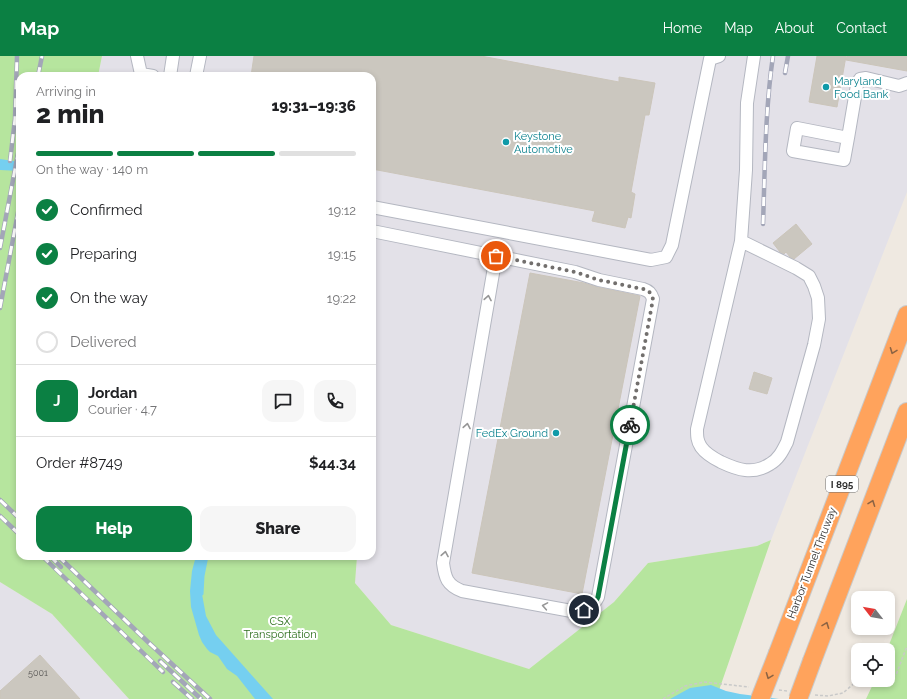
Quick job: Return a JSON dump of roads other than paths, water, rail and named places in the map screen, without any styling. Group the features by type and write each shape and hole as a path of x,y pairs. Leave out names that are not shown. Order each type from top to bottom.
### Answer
{"highway":[{"name":"Harbor Tunnel Thruway","path":"760,699 907,315"},
{"path":"798,699 907,412"}],"street":[{"path":"137,56 141,72"},
{"path":"171,72 173,56"},
{"path":"197,72 200,56"},
{"path":"376,208 651,260 666,257 672,245 710,59 719,56"},
{"path":"741,241 809,276 818,298 819,319 814,345 787,442 782,452 771,464 760,469 750,470 740,470 706,453 697,439 697,429 741,241 746,170 747,104 754,56"},
{"path":"848,138 857,85 860,79 866,78 899,86 907,83"},
{"path":"376,232 496,256 575,272 599,280 649,291 653,299 598,597 595,603 584,610 577,612 462,591 450,584 445,574 443,563 496,256"}],"water":[{"path":"0,159 16,161 16,171 0,170"},
{"path":"195,560 207,560 202,586 206,616 216,635 273,699 255,699 237,676 227,669 218,656 210,652 202,642 191,607 190,591"},
{"path":"711,685 726,691 740,694 779,699 670,699 690,688"}],"waterway":[{"path":"202,594 203,576 206,560"}],"railway":[{"path":"16,72 17,56"},
{"path":"39,72 42,56"},
{"path":"763,224 767,119 773,56"},
{"path":"785,73 788,56"},
{"path":"10,161 15,119 16,88"},
{"path":"0,248 16,164"},
{"path":"0,308 16,223"},
{"path":"0,500 16,515"},
{"path":"0,516 16,531"},
{"path":"46,560 163,672"},
{"path":"54,560 61,567"},
{"path":"62,560 210,699"},
{"path":"160,661 201,699"},
{"path":"173,682 192,699"}],"place":[{"name":"Maryland Food Bank","path":"826,87"},
{"name":"Keystone Automotive","path":"506,142"},
{"name":"FedEx Ground","path":"556,433"}],"park label":[{"name":"CSX Transportation","path":"280,627"}]}
